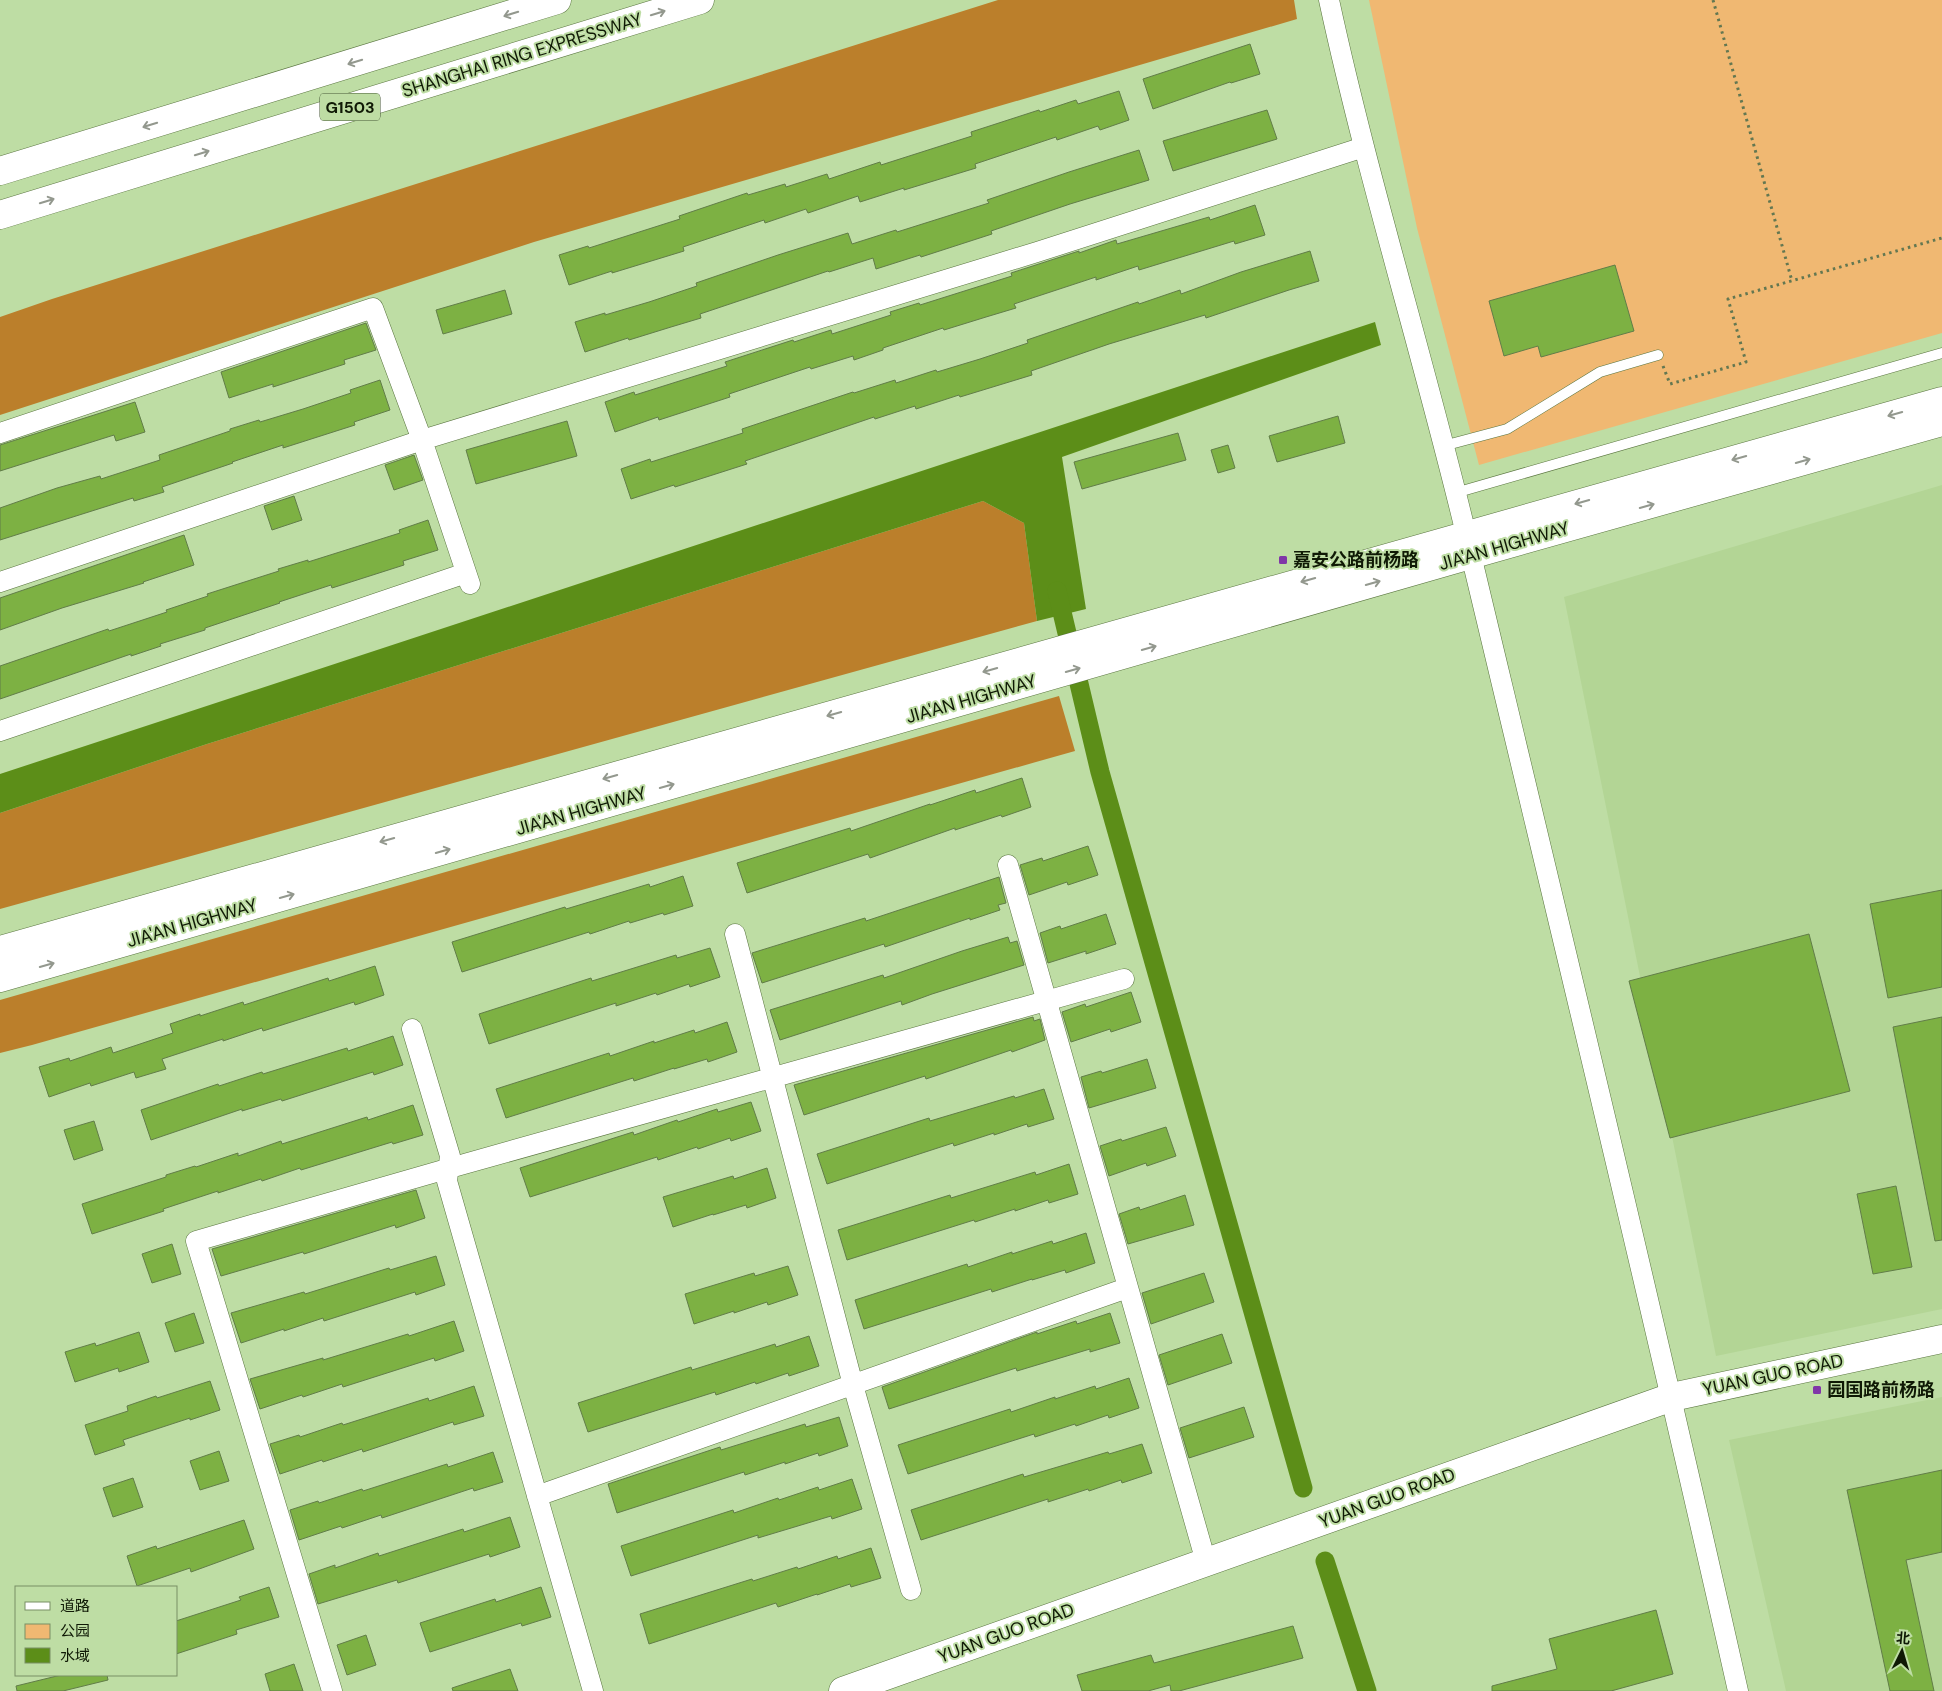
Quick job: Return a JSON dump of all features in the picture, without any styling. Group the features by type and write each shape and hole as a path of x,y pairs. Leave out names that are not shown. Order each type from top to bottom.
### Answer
{"main road":[{"name":"G1503","path":"0,171 557,0"},
{"name":"SHANGHAI RING EXPRESSWAY","path":"0,215 700,0"},
{"name":"JIA'AN HIGHWAY","path":"0,950 1098,651 1468,545 1942,401"},
{"name":"JIA'AN HIGHWAY","path":"1468,545 1942,422"},
{"name":"JIA'AN HIGHWAY","path":"0,978 1041,667"},
{"name":"YUAN GUO ROAD","path":"842,1691 1672,1397 1942,1339"}],"street":[{"path":"1330,0 1364,147 1468,545 1672,1397 1738,1691"},
{"path":"0,582 422,440 1037,252 1364,147"},
{"path":"0,433 373,308 422,440 468,579 0,731"},
{"path":"1008,866 1206,1562"},
{"path":"735,934 853,1385 912,1590"},
{"path":"332,1691 196,1241 1124,979"},
{"path":"412,1028 450,1156 447,1181 593,1691"},
{"path":"537,1496 1128,1288"}],"lane":[{"path":"1455,492 1942,353"},
{"path":"1443,446 1507,429 1600,372 1658,355"}],"path":[{"path":"1712,0 1792,281"},
{"path":"1658,355 1670,384 1746,362 1728,300 1942,238"}],"shaded area":[{"path":"998,0 1294,0 1297,19 534,242 0,415 0,317"},
{"path":"1942,485 1942,1309 1716,1356 1564,597"},
{"path":"983,501 1024,523 1037,621 0,909 0,813 207,744"},
{"path":"1059,696 1075,751 0,1053 0,1000"},
{"path":"1942,1397 1942,1691 1786,1691 1729,1440"}],"green space":[{"path":"1369,0 1942,0 1942,333 1479,465 1417,228"}],"water":[{"path":"1375,322 1381,345 1062,457 1086,609 1037,621 1024,523 983,501 207,744 0,813 0,774"}],"building":[{"path":"1250,44 1260,74 1230,82 1153,109 1143,79"},
{"path":"1119,91 1129,120 1100,130 1098,126 1057,140 1056,137 975,164 976,168 904,190 904,188 860,202 858,196 808,213 806,209 765,223 764,220 683,247 684,251 569,285 559,255 588,246 589,248 680,219 679,216 747,193 748,195 785,184 786,187 827,174 829,179 880,162 881,165 972,136 971,132 1039,110 1040,112 1076,100 1078,104"},
{"path":"1267,110 1277,139 1173,171 1163,141"},
{"path":"1139,150 1149,180 1070,204 991,231 992,234 921,257 920,255 876,269 873,258 700,314 701,318 585,352 575,322 649,302 697,286 696,283 848,233 852,244 896,230 897,232 989,203 987,200"},
{"path":"1255,205 1265,235 1235,244 1234,241 1139,270 1138,266 1096,280 1096,277 1014,304 1016,308 944,330 943,328 854,360 853,356 811,369 810,367 729,394 730,397 659,420 658,417 615,432 605,402 634,392 635,395 727,366 725,362 793,340 794,342 831,330 832,334 891,315 890,312 919,303 920,305 1012,276 1011,273 1079,251 1079,253 1116,240 1117,244 1209,217 1210,220"},
{"path":"1310,251 1319,281 1206,318 1205,315 1109,344 1031,371 1032,375 916,409 915,406 875,419 874,417 745,461 747,464 631,499 621,469 650,459 651,462 743,433 742,429 853,392 895,380 896,383 936,370 937,372 980,359 1028,343 1027,340 1138,302 1139,304 1180,290 1181,294 1241,272"},
{"path":"1615,265 1634,331 1541,357 1538,346 1504,356 1489,301"},
{"path":"505,290 512,314 443,334 436,310"},
{"path":"366,323 376,350 344,360 345,364 273,387 273,384 229,398 221,372"},
{"path":"380,380 390,410 354,422 355,425 283,448 283,445 232,462 162,487 164,492 134,501 133,498 0,540 0,508 57,488 100,476 101,479 160,460 159,455 230,431 230,429 303,409 351,393 350,390"},
{"path":"135,402 145,432 116,441 114,435 0,471 0,445"},
{"path":"1338,416 1345,443 1277,462 1269,436"},
{"path":"567,421 577,456 476,484 466,450"},
{"path":"1178,433 1186,460 1082,489 1074,462"},
{"path":"1228,445 1235,468 1218,473 1211,450"},
{"path":"414,455 423,480 394,490 385,465"},
{"path":"294,496 302,520 272,530 264,506"},
{"path":"428,520 438,550 403,561 404,565 332,588 331,585 279,602 205,628 205,630 160,644 161,646 131,656 131,654 0,699 0,666 108,629 109,631 167,612 166,610 208,596 207,594 279,571 278,569 308,560 308,562 400,533 399,530"},
{"path":"184,535 194,565 0,630 0,598"},
{"path":"1022,778 1031,807 955,830 955,828 870,858 868,854 747,893 737,863 850,828 851,831 975,790 976,793"},
{"path":"1088,846 1098,875 1068,885 1067,882 1029,895 1020,865 1042,858 1043,861"},
{"path":"683,876 693,906 630,923 629,921 590,934 589,932 462,972 452,942 565,907 566,909 649,884 650,887"},
{"path":"999,877 1006,903 998,905 1000,910 970,920 970,918 885,947 884,944 762,983 752,953 865,918 866,921"},
{"path":"1942,890 1942,987 1888,998 1870,904"},
{"path":"1106,914 1116,944 1086,954 1086,951 1048,963 1040,933 1060,926 1061,929"},
{"path":"1809,934 1850,1091 1670,1138 1629,981"},
{"path":"1008,937 1010,943 1017,941 1024,965 902,1005 901,1001 780,1040 770,1010 883,975 884,978"},
{"path":"710,948 720,977 690,987 689,984 657,995 656,993 616,1006 616,1003 489,1044 479,1014 591,978 592,981 676,955 677,958"},
{"path":"375,966 384,995 355,1005 354,1002 263,1031 262,1028 223,1041 223,1039 162,1059 166,1069 136,1078 134,1072 91,1086 90,1083 49,1097 39,1067 69,1058 70,1061 111,1047 113,1053 173,1033 170,1024 200,1014 200,1016 243,1002 244,1005 328,978 329,981"},
{"path":"1131,992 1141,1022 1111,1032 1110,1029 1071,1042 1062,1012 1085,1004 1086,1007"},
{"path":"1033,1017 1034,1021 1040,1019 1045,1040 926,1079 925,1076 804,1115 794,1085"},
{"path":"1942,1017 1942,1240 1935,1241 1893,1027"},
{"path":"727,1022 737,1052 708,1062 707,1059 634,1081 633,1078 506,1118 496,1089 609,1053 610,1056 654,1041 654,1043 694,1030 695,1033"},
{"path":"393,1036 403,1065 374,1075 373,1072 282,1101 281,1099 242,1111 242,1109 151,1140 141,1110 218,1084 219,1086 262,1072 263,1074 347,1048 348,1051"},
{"path":"1147,1059 1156,1088 1089,1108 1081,1077 1101,1071 1102,1073"},
{"path":"1044,1089 1054,1119 1028,1127 1027,1124 954,1146 953,1143 827,1184 817,1154 929,1118 930,1121"},
{"path":"751,1102 761,1131 731,1141 730,1138 698,1149 697,1147 658,1160 657,1157 530,1197 520,1168 633,1132 634,1135 677,1120 678,1122 717,1109 718,1112"},
{"path":"413,1105 423,1135 393,1144 392,1142 301,1170 300,1168 262,1181 261,1179 218,1193 218,1191 92,1234 82,1204 238,1153 238,1156 281,1141 282,1144 367,1117 368,1120"},
{"path":"94,1121 103,1150 74,1160 64,1130"},
{"path":"1166,1127 1176,1156 1147,1166 1146,1163 1109,1176 1100,1146"},
{"path":"1069,1164 1078,1194 1049,1203 1048,1200 975,1222 974,1220 847,1260 838,1230 950,1195 951,1198 1035,1172 1036,1175"},
{"path":"767,1168 776,1198 747,1208 746,1205 673,1227 663,1197 733,1176 734,1179"},
{"path":"1896,1186 1912,1267 1873,1274 1857,1194"},
{"path":"416,1190 425,1218 396,1228 395,1225 304,1254 303,1252 221,1276 212,1249"},
{"path":"1185,1195 1194,1225 1128,1244 1119,1214 1139,1207 1140,1210"},
{"path":"1086,1233 1095,1263 1066,1273 1065,1270 992,1292 991,1289 864,1329 855,1300 967,1264 968,1267 1012,1252 1012,1254 1052,1241 1053,1244"},
{"path":"172,1244 181,1274 152,1283 142,1254"},
{"path":"436,1256 445,1285 416,1295 415,1292 324,1321 323,1318 284,1331 284,1329 241,1343 231,1313 304,1292 305,1294 389,1268 390,1270"},
{"path":"788,1266 798,1295 768,1305 767,1302 734,1313 734,1311 694,1324 685,1294 754,1273 755,1276"},
{"path":"1204,1273 1214,1302 1151,1324 1142,1293"},
{"path":"194,1313 204,1343 175,1352 165,1323"},
{"path":"1110,1313 1120,1343 1090,1352 1090,1349 1017,1371 1016,1368 889,1409 882,1387 1037,1332 1037,1334 1076,1321 1077,1324"},
{"path":"454,1321 464,1351 435,1361 434,1358 343,1387 342,1384 303,1397 302,1395 260,1409 250,1379 323,1358 323,1360 408,1334 409,1336"},
{"path":"139,1332 149,1362 119,1372 118,1368 75,1382 65,1352 95,1343 96,1346"},
{"path":"1222,1334 1232,1363 1168,1385 1159,1355"},
{"path":"809,1336 819,1366 789,1376 788,1373 756,1384 755,1382 716,1395 715,1392 588,1432 578,1403 691,1367 692,1370 775,1344 776,1347"},
{"path":"1129,1378 1139,1408 1109,1418 1108,1415 1076,1426 1075,1424 1035,1437 1034,1434 908,1474 898,1445 1010,1409 1011,1412 1055,1397 1055,1399 1095,1386 1096,1389"},
{"path":"210,1381 220,1410 123,1440 125,1445 95,1455 85,1425 128,1411 127,1406"},
{"path":"474,1386 484,1416 454,1425 453,1422 363,1452 362,1449 280,1474 270,1444 299,1435 300,1437 342,1423 343,1425 428,1398 429,1401"},
{"path":"1244,1407 1254,1437 1189,1458 1180,1428"},
{"path":"839,1417 848,1446 819,1456 818,1453 745,1475 744,1472 617,1513 608,1484 720,1447 721,1450 805,1424 806,1427"},
{"path":"1142,1444 1152,1473 1122,1483 1121,1480 1089,1491 1088,1489 1048,1502 1048,1499 921,1540 911,1510 1023,1474 1024,1477"},
{"path":"219,1451 229,1481 200,1490 190,1461"},
{"path":"493,1452 503,1482 474,1491 473,1488 382,1518 381,1515 299,1540 290,1510 362,1489 363,1491 447,1464 448,1467"},
{"path":"1942,1470 1942,1552 1906,1560 1934,1691 1890,1691 1847,1490"},
{"path":"133,1478 143,1507 113,1517 103,1488"},
{"path":"852,1479 862,1509 832,1519 831,1516 758,1538 758,1535 631,1576 621,1546 733,1510 734,1513 778,1498 779,1500 818,1487 819,1490"},
{"path":"510,1517 520,1547 490,1557 489,1554 398,1583 397,1580 318,1604 309,1574 335,1565 335,1568 378,1553 379,1556 463,1529 464,1532"},
{"path":"244,1520 254,1549 191,1572 190,1568 137,1586 127,1556 156,1546 157,1549"},
{"path":"871,1548 881,1578 851,1587 850,1584 778,1607 776,1603 649,1644 640,1614 752,1579 753,1581 797,1567 798,1569 837,1556 838,1559"},
{"path":"269,1587 279,1617 236,1630 237,1634 178,1653 178,1620 241,1600 239,1597"},
{"path":"541,1587 551,1617 522,1626 521,1623 430,1652 420,1623 495,1599 496,1602"},
{"path":"1656,1610 1673,1674 1611,1691 1492,1691 1492,1686 1557,1669 1549,1639"},
{"path":"1293,1626 1303,1658 1179,1691 1171,1691 1170,1685 1148,1691 1082,1691 1077,1675 1151,1655 1154,1663"},
{"path":"366,1635 376,1665 347,1675 337,1645"},
{"path":"294,1664 303,1691 270,1691 265,1674"},
{"path":"510,1669 518,1691 453,1691 452,1688"},
{"path":"57,1676 107,1676 108,1680 63,1691 17,1691 16,1686"}],"waterway":[{"path":"1057,591 1100,772 1303,1488"},
{"path":"1325,1561 1367,1691"}],"place":[{"name":"嘉安公路前杨路","path":"1283,560"},
{"name":"园国路前杨路","path":"1817,1390"}]}
